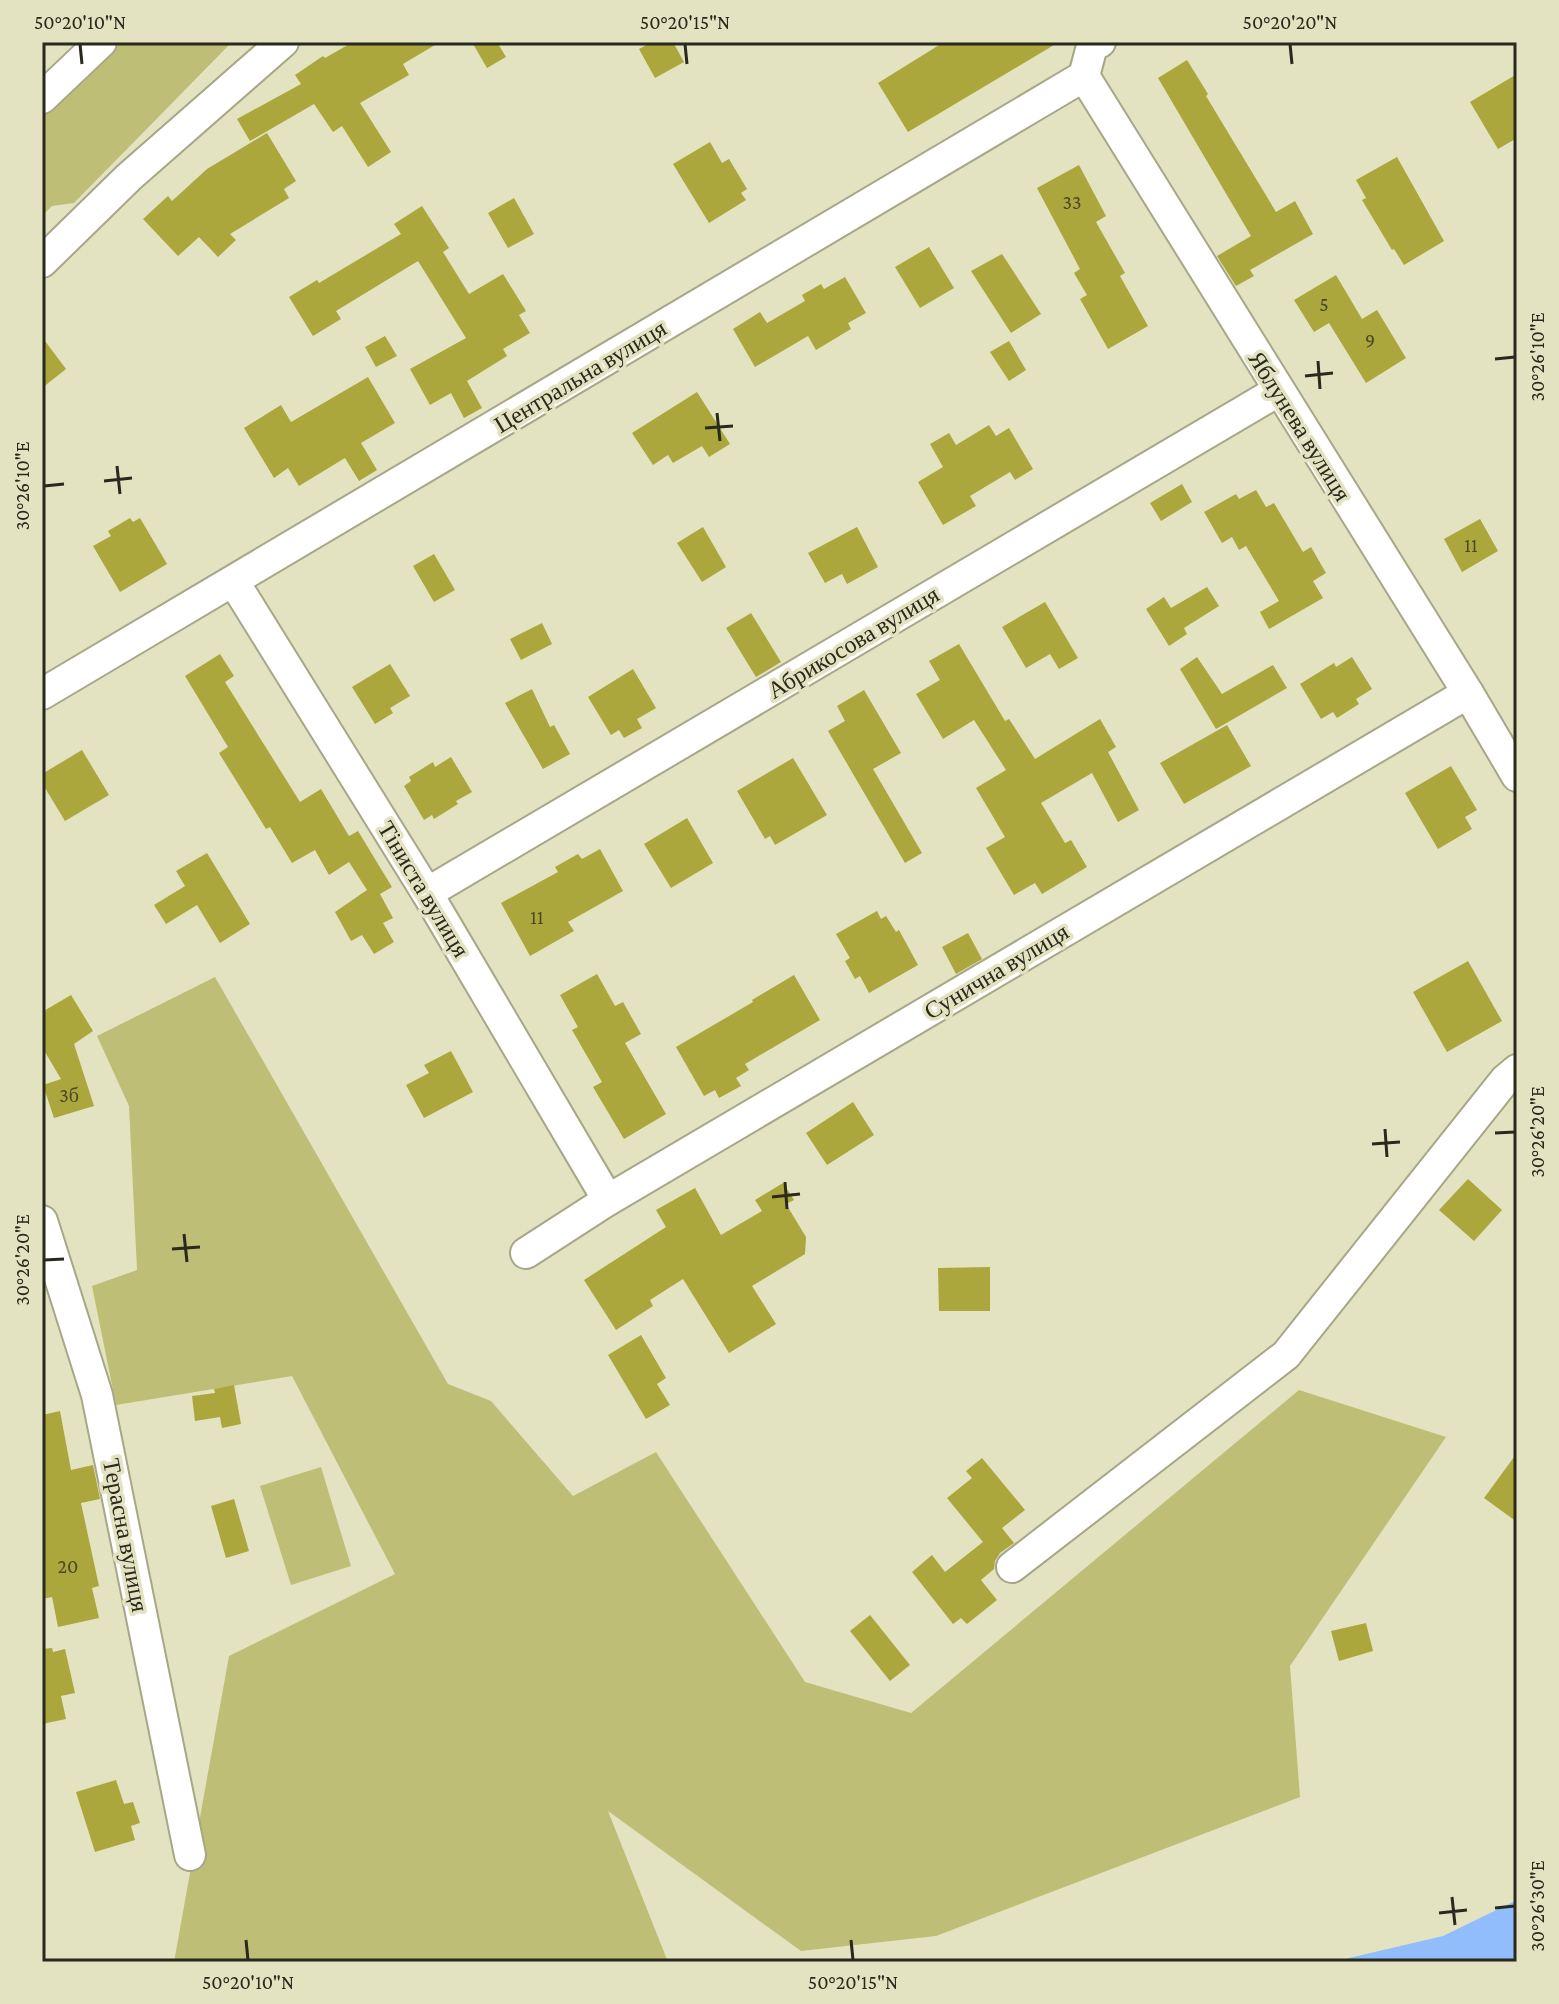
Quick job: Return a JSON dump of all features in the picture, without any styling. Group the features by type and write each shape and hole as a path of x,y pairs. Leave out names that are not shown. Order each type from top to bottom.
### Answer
{"street":[{"path":"42,98 101,42"},
{"path":"42,262 129,177 283,42"},
{"path":"1084,76 1094,43"},
{"name":"Яблунева вулиця","path":"1084,76 1517,776"},
{"name":"Центральна вулиця","path":"42,694 1084,76"},
{"name":"Абрикосова вулиця","path":"427,893 1278,391"},
{"name":"Тіниста вулиця","path":"234,582 427,893 608,1200"},
{"name":"Сунична вулиця","path":"526,1253 608,1200 1468,693"},
{"path":"1012,1567 1286,1355 1505,1080 1517,1070"},
{"name":"Терасна вулиця","path":"42,1221 97,1395 190,1855"}],"shaded area":[{"path":"121,42 232,42 74,203 52,206 42,216 42,116"},
{"path":"215,977 448,1384 491,1401 573,1496 656,1452 805,1682 911,1713 1299,1390 1446,1437 1290,1666 1300,1797 936,1936 801,1951 608,1811 668,1962 174,1962 229,1656 395,1574 292,1376 116,1405 92,1286 137,1270 129,1106 97,1036"},
{"path":"321,1467 351,1566 291,1585 260,1486"}],"water":[{"path":"1517,1900 1517,1962 1332,1962 1443,1936"}],"building":[{"path":"353,42 440,42 403,64 409,75 360,103 391,152 368,167 342,126 333,132 314,104 250,141 237,119 301,84 295,75 323,56 325,58"},
{"path":"472,42 497,42 506,57 487,68"},
{"path":"652,42 673,42 684,62 655,78 639,49"},
{"path":"944,42 1059,42 908,132 878,83"},
{"path":"1187,60 1276,212 1295,201 1313,234 1250,270 1254,276 1236,286 1217,256 1251,236 1158,78"},
{"path":"1517,74 1517,138 1498,149 1470,102"},
{"path":"267,133 296,181 284,189 289,198 230,234 236,240 218,257 199,237 178,256 143,219 168,196 172,201 207,169"},
{"path":"710,142 722,163 729,159 747,189 741,193 746,200 709,223 673,164"},
{"path":"1397,157 1444,241 1404,265 1362,200 1366,198 1356,180"},
{"path":"1079,165 1106,216 1096,222 1125,273 1120,276 1148,326 1108,349 1080,299 1087,295 1074,273 1080,269 1037,188"},
{"path":"514,198 534,234 508,248 488,213"},
{"path":"422,206 449,248 443,252 469,294 503,274 526,311 519,315 530,333 503,349 507,356 467,381 482,408 464,418 451,393 430,405 410,369 466,338 418,261 336,311 341,319 313,336 289,297 317,280 319,283 401,234 394,224"},
{"path":"929,247 954,288 920,308 895,267"},
{"path":"1002,254 1041,314 1011,333 971,271"},
{"path":"1336,275 1362,319 1377,310 1406,358 1366,383 1329,323 1314,332 1294,300"},
{"path":"845,277 866,313 848,323 851,329 816,350 808,336 755,367 733,329 760,312 767,323 805,301 802,295 821,284 824,289"},
{"path":"385,336 397,356 376,367 365,347"},
{"path":"42,337 66,369 42,388"},
{"path":"1009,341 1026,370 1009,381 990,352"},
{"path":"368,377 395,423 361,443 377,470 359,481 345,458 299,486 288,468 274,478 244,428 281,405 291,422"},
{"path":"697,392 730,444 709,457 702,446 673,463 668,455 653,465 632,433"},
{"path":"989,425 996,436 1009,428 1033,469 1015,480 1010,472 970,496 976,506 943,525 918,482 943,467 930,444 949,433 956,445"},
{"path":"1182,484 1192,502 1161,521 1150,503"},
{"path":"1256,490 1266,507 1274,503 1303,552 1311,547 1326,573 1313,581 1323,598 1269,629 1260,612 1279,601 1246,546 1239,550 1232,537 1222,543 1204,512 1236,494 1239,499"},
{"path":"130,518 133,522 140,518 167,564 120,592 93,546 111,536 108,531"},
{"path":"1480,519 1498,551 1462,572 1444,539"},
{"path":"703,527 726,567 702,582 677,543"},
{"path":"857,527 878,567 847,584 842,574 825,583 808,553"},
{"path":"434,554 455,590 434,602 413,566"},
{"path":"1207,587 1219,606 1184,628 1187,634 1169,646 1146,609 1164,597 1171,608"},
{"path":"1045,602 1078,658 1059,669 1050,654 1026,668 1002,627"},
{"path":"751,613 781,662 756,677 726,628"},
{"path":"542,623 552,644 521,660 510,639"},
{"path":"959,644 1005,721 1009,719 1035,759 1100,719 1116,747 1108,752 1139,810 1118,822 1092,773 1041,803 1065,843 1071,840 1087,867 1042,894 1035,883 1014,895 986,848 1005,837 976,788 1006,770 974,720 943,739 916,694 940,680 929,661"},
{"path":"220,654 234,676 225,682 300,802 321,789 349,836 358,831 392,887 380,894 393,918 383,923 394,942 374,954 362,935 351,941 335,912 367,890 349,862 329,875 315,850 292,863 270,827 266,829 219,753 228,747 185,676"},
{"path":"1197,657 1222,694 1273,665 1287,688 1216,729 1180,669"},
{"path":"1352,657 1372,689 1356,699 1359,704 1337,718 1333,712 1321,719 1300,684 1334,663 1336,667"},
{"path":"390,664 410,696 390,708 393,713 375,724 352,687"},
{"path":"633,669 656,708 637,719 642,728 624,738 619,730 611,735 588,697"},
{"path":"532,689 550,727 554,725 570,754 543,769 505,703"},
{"path":"864,690 901,753 873,769 922,853 905,863 828,731 845,721 837,706"},
{"path":"1227,725 1251,766 1184,804 1160,763"},
{"path":"82,750 109,795 65,821 42,783 42,774"},
{"path":"451,757 472,792 434,819 432,815 424,820 404,786 411,781 409,777 433,762 435,767"},
{"path":"793,758 827,815 775,845 770,836 765,839 737,791"},
{"path":"1451,766 1477,810 1465,817 1472,829 1438,849 1405,793"},
{"path":"687,818 713,863 671,888 644,844"},
{"path":"600,849 623,891 568,922 574,931 530,956 501,903 558,872 555,867 578,854 582,859"},
{"path":"207,853 250,924 220,943 197,905 166,924 154,905 185,886 176,871"},
{"path":"877,911 881,919 886,916 896,932 899,930 918,965 869,993 860,976 855,979 845,961 850,958 836,934"},
{"path":"968,933 982,959 956,974 942,947"},
{"path":"1468,961 1502,1021 1447,1052 1413,992"},
{"path":"597,974 615,1006 623,1002 641,1034 625,1043 666,1114 624,1139 593,1087 602,1082 572,1030 578,1027 560,995"},
{"path":"794,975 820,1020 745,1064 749,1070 736,1078 741,1086 719,1098 715,1090 704,1096 676,1047"},
{"path":"71,995 93,1031 74,1044 94,1106 54,1118 43,1085 61,1079 42,1047 42,1012"},
{"path":"451,1051 473,1092 424,1118 406,1085 429,1073 424,1065"},
{"path":"853,1102 874,1135 827,1165 806,1133"},
{"path":"1468,1179 1502,1210 1474,1241 1439,1210"},
{"path":"783,1183 794,1200 786,1204 806,1237 805,1254 752,1286 776,1324 729,1353 683,1279 650,1300 653,1306 616,1330 584,1280 666,1227 656,1210 695,1188 721,1235 762,1211 755,1200"},
{"path":"990,1267 990,1311 939,1311 938,1268"},
{"path":"641,1335 666,1378 657,1384 670,1405 646,1419 608,1355"},
{"path":"234,1385 241,1424 222,1428 220,1417 195,1421 192,1396 215,1393 214,1389"},
{"path":"60,1411 71,1470 93,1465 100,1499 81,1503 99,1586 92,1588 99,1618 58,1627 52,1597 42,1599 42,1415"},
{"path":"1517,1453 1517,1522 1484,1498"},
{"path":"982,1458 1025,1510 1002,1528 1014,1543 1000,1553 994,1569 981,1580 997,1600 967,1624 961,1618 953,1624 912,1572 932,1555 945,1572 983,1542 947,1498 972,1478 966,1471"},
{"path":"234,1499 249,1551 226,1558 211,1506"},
{"path":"870,1615 910,1665 890,1681 850,1631"},
{"path":"1366,1623 1373,1651 1339,1661 1331,1631"},
{"path":"52,1648 53,1652 65,1649 75,1693 61,1696 66,1719 42,1724 42,1649"},
{"path":"116,1780 124,1804 133,1802 140,1823 131,1826 135,1840 95,1852 76,1792"}]}
